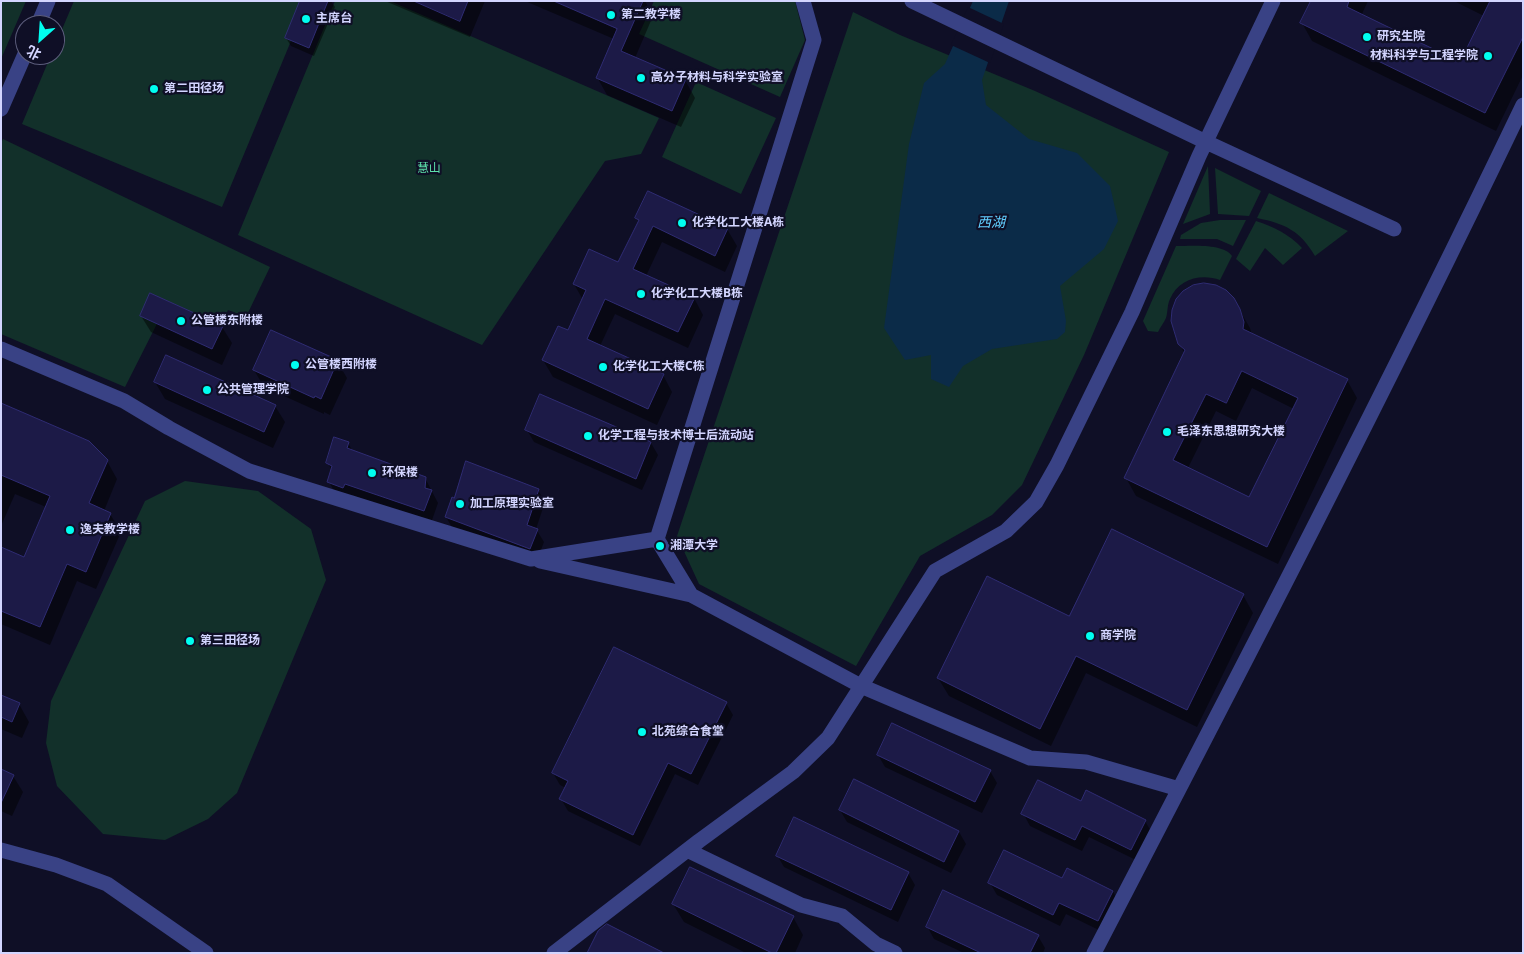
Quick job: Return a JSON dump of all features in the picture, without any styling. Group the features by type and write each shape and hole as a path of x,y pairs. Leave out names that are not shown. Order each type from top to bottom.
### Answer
{"street":[{"path":"42,15 48,1"},
{"path":"691,595 657,539 814,40 803,1"},
{"path":"912,1 1038,63 1394,229"},
{"path":"554,953 687,850 794,772 828,738 934,571 1006,531 1036,502 1057,465 1132,312 1206,142 1273,1"},
{"path":"1,109 20,65"},
{"path":"1094,953 1179,790 1450,256 1523,105"},
{"path":"1,349 124,401 169,428 249,471 531,559 691,595 861,686 1030,758 1086,762 1179,790"},
{"path":"531,559 657,539"},
{"path":"1,850 56,865 107,884 206,953"},
{"path":"687,850 801,905 842,916 876,944 895,953"}],"green space":[{"path":"1,1 26,1 20,15 15,15 15,27 1,59"},
{"name":"第二田径场","path":"74,1 328,1 309,48 291,41 222,207 22,124 47,65 65,65 65,22"},
{"name":"慧山","path":"335,1 390,1 659,118 641,154 605,161 482,345 238,235"},
{"path":"654,1 795,1 805,40 780,97 639,34"},
{"path":"853,12 900,35 1035,91 1169,152 1084,355 1022,485 992,515 920,556 856,666 699,584 677,536"},
{"path":"696,82 776,118 741,194 662,157"},
{"path":"3,139 270,267 246,317 228,310 218,332 165,308 125,387 1,334 1,143"},
{"path":"1208,166 1210,214 1183,224"},
{"path":"1215,168 1261,191 1249,216 1218,214"},
{"path":"1269,193 1348,231 1315,256 1304,240 1291,230 1276,223 1257,218"},
{"path":"1220,220 1246,220 1233,246 1217,239 1180,239 1181,235 1201,223"},
{"path":"1256,221 1281,232 1302,248 1283,265 1265,248 1250,271 1236,259"},
{"path":"1176,246 1214,247 1228,252 1232,256 1220,280 1205,277 1184,282 1170,299 1166,318 1158,332 1148,331 1143,321"},
{"name":"第三田径场","path":"185,481 258,491 311,529 326,580 237,793 208,819 165,840 103,834 57,786 46,743 51,701 145,501"}],"water":[{"name":"西湖","path":"973,1 1009,1 982,80 986,105 1029,139 1077,153 1110,186 1118,221 1104,249 1060,286 1066,321 1065,332 1057,339 992,349 963,366 949,387 931,379 931,355 905,360 884,328 909,144 924,83 945,64"}],"pier":[{"path":"968,7 1004,24 990,63 951,45"}],"building":[{"name":"主席台","path":"300,1 328,1 309,48 285,38"},
{"path":"414,1 468,1 460,21"},
{"name":"高分子材料与科学实验室","path":"554,1 643,1 621,51 686,79 672,111 596,78 617,29"},
{"path":"1311,1 1349,1 1347,7 1460,62 1490,1 1523,1 1523,37 1485,113 1300,23"},
{"path":"648,191 728,228 715,256 653,226 633,269 695,297 678,332 605,299 587,339 664,374 648,409 542,360 558,326 568,330 586,290 573,284 589,249 618,262 639,220 635,218"},
{"name":"毛泽东思想研究大楼","path":"1204,283 1216,285 1226,290 1234,298 1240,309 1244,322 1243,329 1348,379 1267,547 1124,478 1185,350 1178,344 1171,321 1172,310 1176,299 1183,291 1193,285","holes":["1242,371 1298,398 1249,497 1173,460 1206,394 1226,403"]},
{"name":"公管楼东附楼","path":"150,293 223,326 212,349 140,316"},
{"name":"公管楼西附楼","path":"271,330 338,360 321,399 315,396 314,398 253,370"},
{"name":"公共管理学院","path":"166,355 276,405 264,432 154,382"},
{"name":"化学工程与技术博士后流动站","path":"540,394 651,442 636,479 525,430"},
{"name":"逸夫教学楼","path":"1,403 89,441 108,460 89,503 111,513 86,572 67,564 40,627 1,611 1,547 24,557 50,496 1,475"},
{"name":"环保楼","path":"334,437 349,442 347,448 426,477 425,488 432,490 424,511 345,484 343,488 327,482 332,466 326,463"},
{"name":"加工原理实验室","path":"466,461 539,489 527,525 538,529 530,549 445,517 452,497 454,498"},
{"name":"商学院","path":"1112,529 1244,594 1187,710 1076,656 1040,729 937,678 987,576 1069,616"},
{"name":"北苑综合食堂","path":"614,647 727,702 691,774 668,763 633,835 559,799 568,781 552,773"},
{"path":"1,695 20,703 12,722 1,717"},
{"path":"892,723 991,770 975,802 877,755"},
{"path":"1,769 14,775 1,803"},
{"path":"854,779 959,831 944,862 839,810"},
{"path":"1038,780 1081,801 1086,790 1146,820 1131,850 1082,826 1075,840 1021,814"},
{"path":"794,817 909,872 891,910 776,856"},
{"path":"1004,850 1062,878 1067,868 1113,891 1098,921 1059,903 1053,915 988,883"},
{"path":"690,867 794,916 776,953 772,953 672,904"},
{"path":"943,890 1039,935 1030,953 981,953 926,927"},
{"path":"607,924 664,953 587,953 598,931"}],"place":[{"name":"第二教学楼","path":"611,15"},
{"name":"主席台","path":"306,19"},
{"name":"研究生院","path":"1367,37"},
{"name":"材料科学与工程学院","path":"1488,56"},
{"name":"高分子材料与科学实验室","path":"641,78"},
{"name":"第二田径场","path":"154,89"},
{"name":"化学化工大楼A栋","path":"682,223"},
{"name":"化学化工大楼B栋","path":"641,294"},
{"name":"公管楼东附楼","path":"181,321"},
{"name":"公管楼西附楼","path":"295,365"},
{"name":"化学化工大楼C栋","path":"603,367"},
{"name":"公共管理学院","path":"207,390"},
{"name":"毛泽东思想研究大楼","path":"1167,432"},
{"name":"化学工程与技术博士后流动站","path":"588,436"},
{"name":"环保楼","path":"372,473"},
{"name":"加工原理实验室","path":"460,504"},
{"name":"逸夫教学楼","path":"70,530"},
{"name":"湘潭大学","path":"660,546"},
{"name":"商学院","path":"1090,636"},
{"name":"第三田径场","path":"190,641"},
{"name":"北苑综合食堂","path":"642,732"}]}
